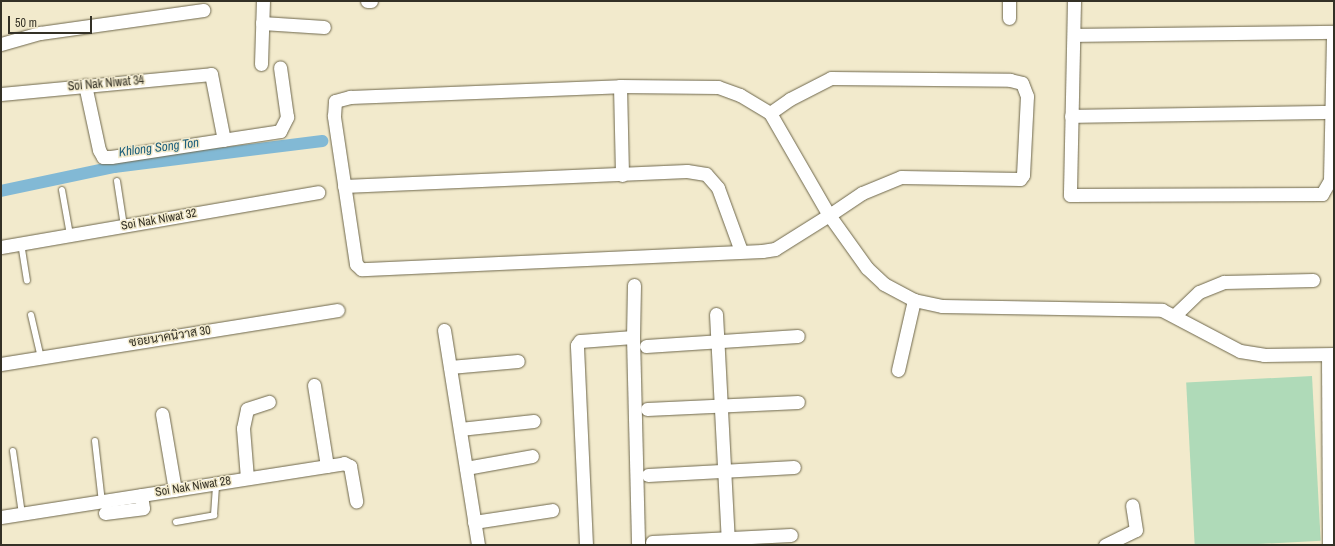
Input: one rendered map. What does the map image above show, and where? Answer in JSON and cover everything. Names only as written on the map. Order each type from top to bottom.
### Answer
[{"type":"street","points":[[261,64],[263,1]]},
{"type":"street","points":[[1009,1],[1009,18]]},
{"type":"street","points":[[1074,1],[1070,196],[1316,196],[1324,191],[1330,180],[1333,32],[1074,35]]},
{"type":"street","points":[[1,44],[40,33],[203,10]]},
{"type":"street","points":[[262,23],[324,27]]},
{"type":"street","points":[[85,86],[103,157],[280,131],[286,125],[280,67]]},
{"type":"street","name":"Soi Nak Niwat 34","points":[[1,94],[211,74],[224,140]]},
{"type":"street","points":[[770,113],[801,92],[831,78],[1010,80],[1022,83],[1027,96],[1021,178],[901,177],[862,193],[829,215],[775,249],[741,252],[361,269],[356,264],[334,116],[335,101],[350,97],[620,86],[718,87],[770,113],[829,215],[867,268],[884,284],[914,300],[942,306],[1149,309],[1175,315],[1240,351],[1264,355],[1331,355],[1329,545]]},
{"type":"street","points":[[620,86],[622,176]]},
{"type":"street","points":[[1071,116],[1331,112]]},
{"type":"street","points":[[344,186],[622,176],[687,171],[706,174],[718,188],[741,252]]},
{"type":"street","name":"Soi Nak Niwat 32","points":[[1,247],[318,192]]},
{"type":"street","points":[[1175,315],[1199,292],[1224,282],[1314,280]]},
{"type":"street","points":[[634,284],[633,337],[638,545]]},
{"type":"street","points":[[898,370],[914,300]]},
{"type":"street","name":"ซอยนาคนิวาส 30","points":[[1,364],[338,310]]},
{"type":"street","points":[[716,314],[728,542]]},
{"type":"street","points":[[444,330],[478,545]]},
{"type":"street","points":[[646,346],[798,336]]},
{"type":"street","points":[[586,545],[577,345],[580,341],[633,337]]},
{"type":"street","points":[[450,367],[518,361]]},
{"type":"street","points":[[314,385],[327,466]]},
{"type":"street","points":[[247,478],[243,428],[247,409],[269,402]]},
{"type":"street","points":[[647,409],[720,407],[798,402]]},
{"type":"street","points":[[162,414],[175,490]]},
{"type":"street","points":[[460,429],[534,421]]},
{"type":"street","points":[[466,468],[532,456]]},
{"type":"street","name":"Soi Nak Niwat 28","points":[[1,517],[103,508],[141,495],[327,466],[350,466],[356,501]]},
{"type":"street","points":[[648,475],[724,473],[794,467]]},
{"type":"street","points":[[1105,545],[1136,530],[1132,505]]},
{"type":"street","points":[[474,522],[552,510]]},
{"type":"street","points":[[652,542],[728,542],[791,535]]},
{"type":"lane","points":[[117,182],[124,226]]},
{"type":"lane","points":[[62,190],[70,235]]},
{"type":"lane","points":[[21,243],[27,281]]},
{"type":"lane","points":[[31,315],[41,358]]},
{"type":"lane","points":[[95,441],[103,508]]},
{"type":"lane","points":[[13,451],[22,514]]},
{"type":"lane","points":[[176,522],[214,515],[216,483]]},
{"type":"green space","points":[[1312,376],[1321,541],[1240,545],[1195,545],[1186,383]]},
{"type":"waterway","name":"Khlong Song Ton","points":[[1,191],[114,167],[322,141]]}]
